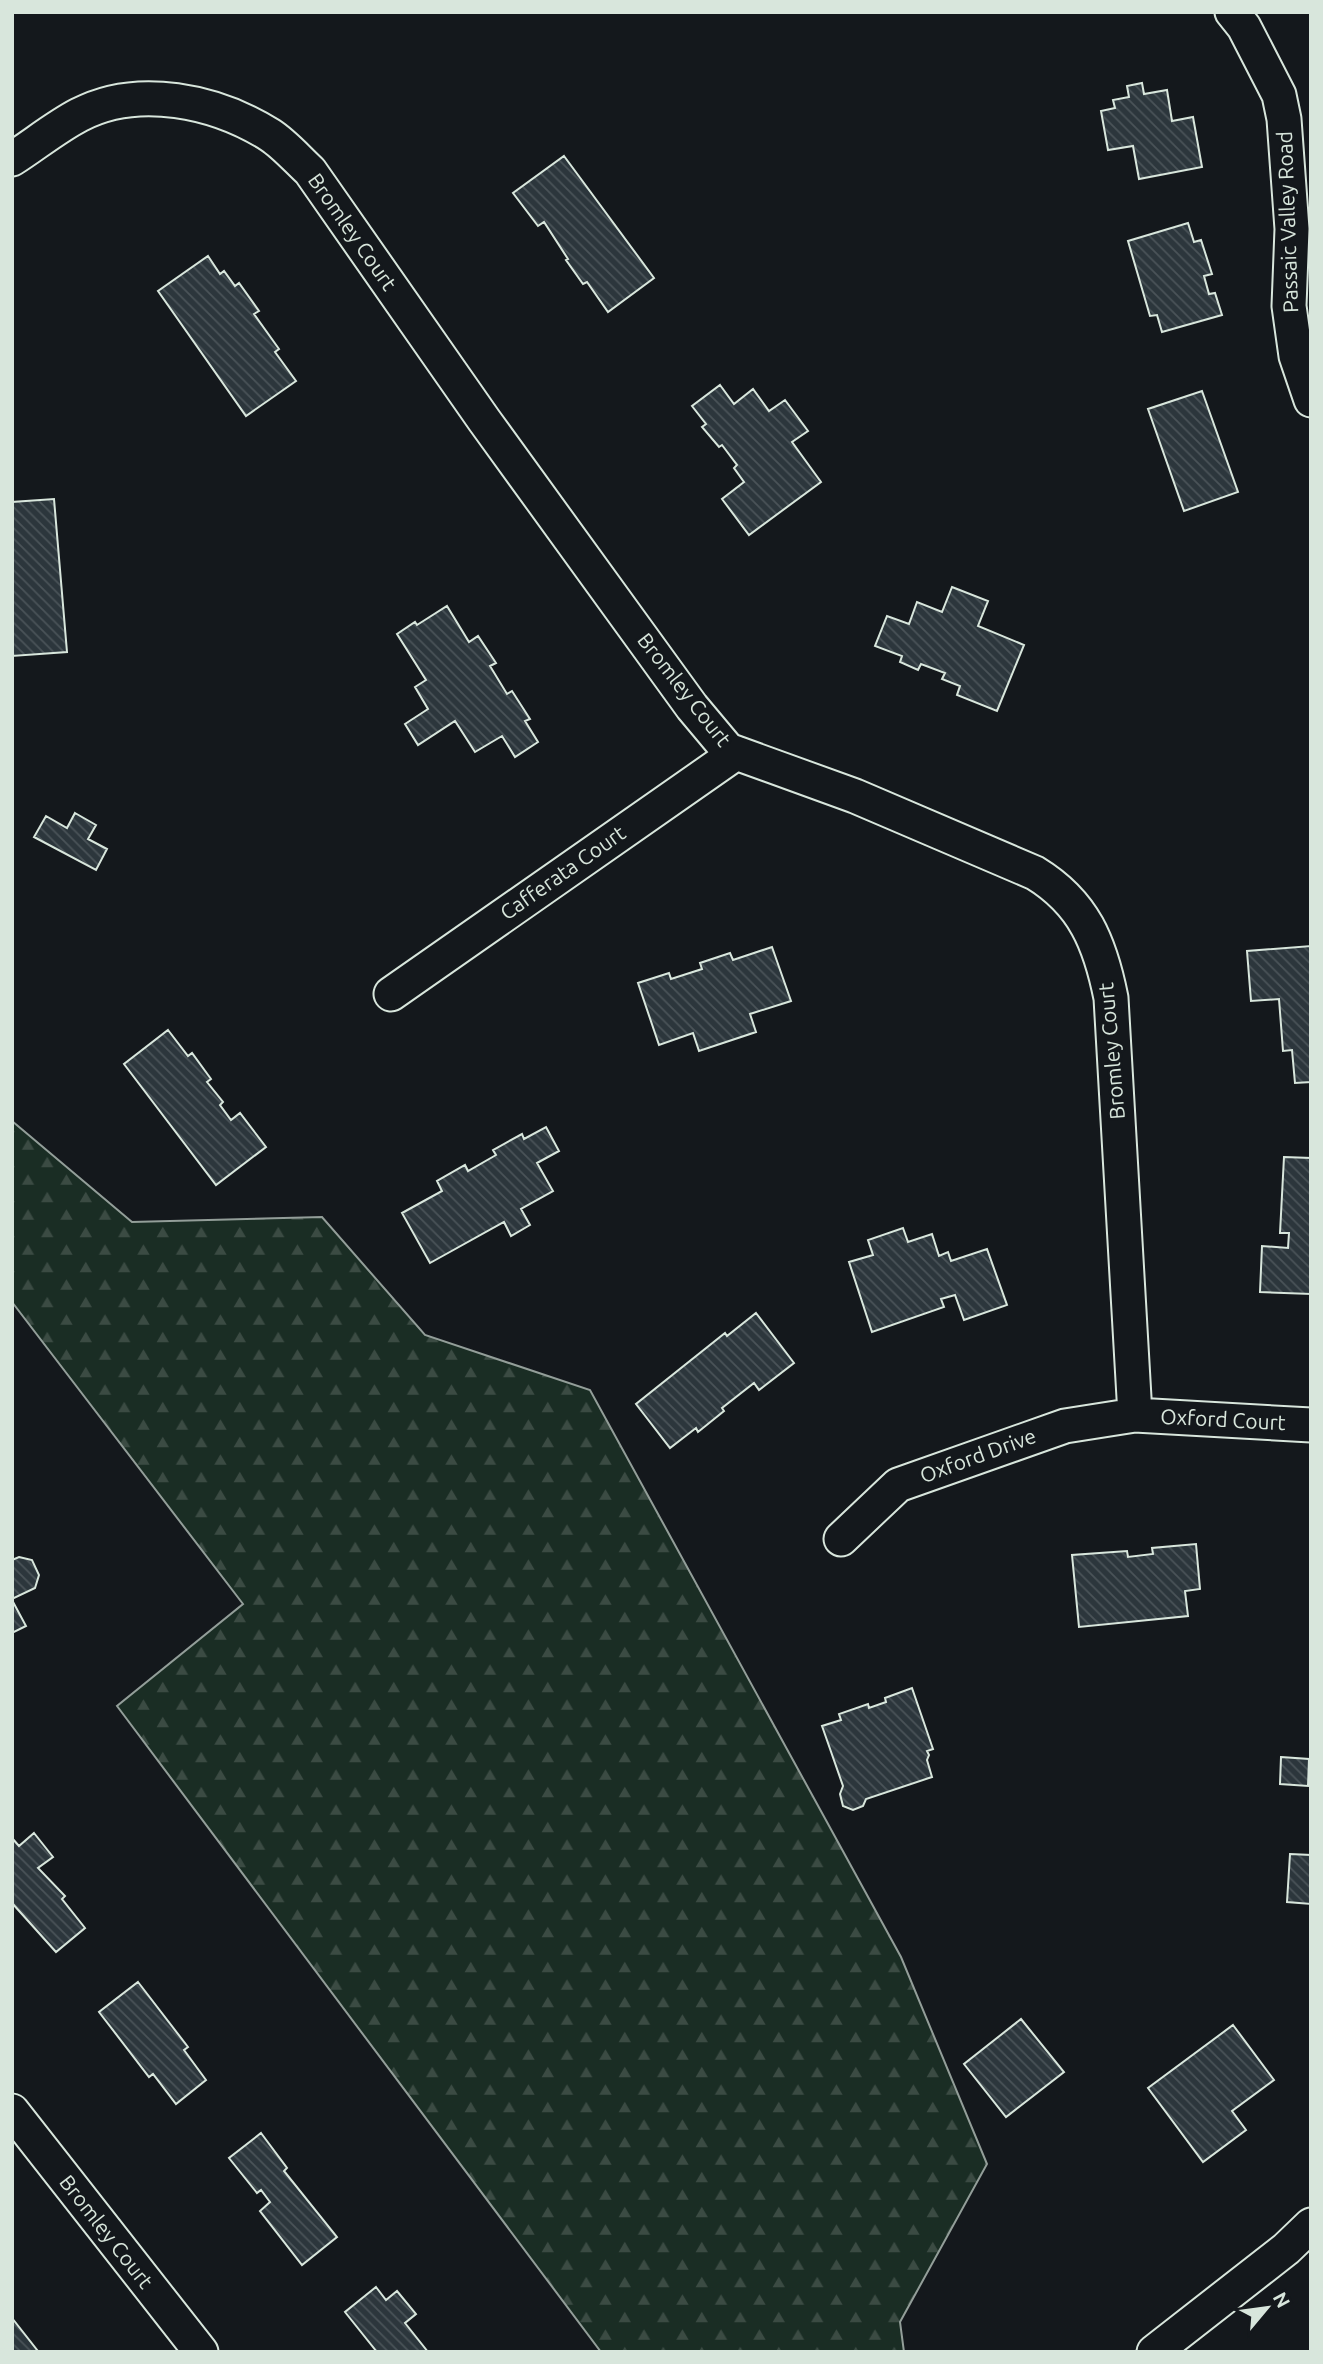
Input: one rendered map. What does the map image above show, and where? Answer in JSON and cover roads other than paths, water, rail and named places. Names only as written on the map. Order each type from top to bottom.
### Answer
[{"type":"street","name":"Passaic Valley Road","points":[[1232,12],[1244,27],[1279,95],[1284,119],[1292,229],[1289,306],[1296,356],[1311,400]]},
{"type":"street","name":"Bromley Court","points":[[12,159],[80,114],[128,100],[179,100],[251,124],[273,137],[310,171],[484,420],[692,707],[728,750],[855,796],[1035,873],[1057,886],[1066,895],[1088,926],[1106,973],[1111,998],[1135,1415]]},
{"type":"street","name":"Cafferata Court","points":[[391,994],[736,753]]},
{"type":"street","name":"Oxford Court","points":[[1135,1415],[1311,1426]]},
{"type":"street","name":"Oxford Drive","points":[[841,1539],[898,1485],[1065,1426],[1135,1415]]},
{"type":"street","name":"Bromley Court","points":[[12,2111],[201,2352]]},
{"type":"street","points":[[1154,2352],[1286,2249],[1311,2225]]}]
